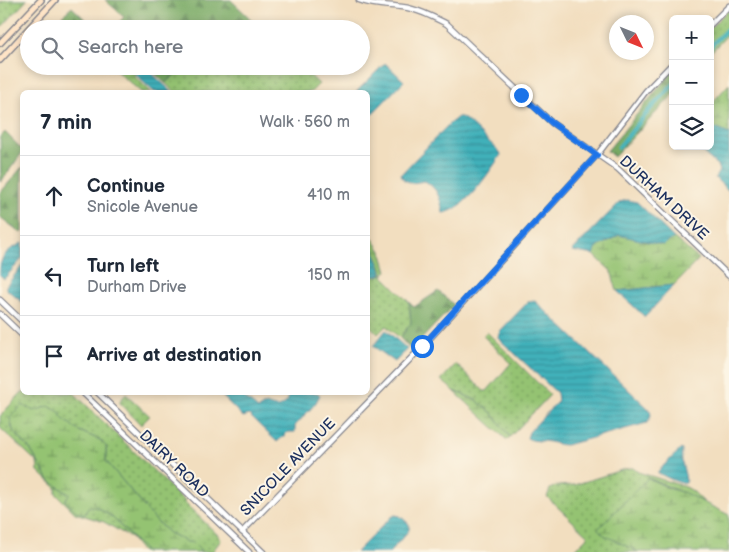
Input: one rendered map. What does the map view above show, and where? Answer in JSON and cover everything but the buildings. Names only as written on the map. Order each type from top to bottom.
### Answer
[{"type":"main road","points":[[22,20],[42,0],[49,7]]},
{"type":"main road","points":[[37,20],[55,0]]},
{"type":"main road","points":[[0,43],[20,23]]},
{"type":"main road","points":[[0,60],[20,38]]},
{"type":"street","name":"DURHAM DRIVE","points":[[359,0],[382,6],[409,8],[447,24],[552,123],[618,170],[729,276]]},
{"type":"street","points":[[714,21],[729,6]]},
{"type":"street","name":"SNICOLE AVENUE","points":[[242,532],[419,350],[597,155],[646,91],[669,67]]},
{"type":"street","points":[[0,300],[20,319]]},
{"type":"street","points":[[0,314],[20,333]]},
{"type":"street","name":"DAIRY ROAD","points":[[85,395],[249,552]]},
{"type":"street","name":"DAIRY ROAD","points":[[99,395],[263,552]]},
{"type":"green space","points":[[27,0],[0,29],[0,2]]},
{"type":"green space","points":[[105,0],[231,0],[252,20],[121,20],[124,17]]},
{"type":"green space","points":[[72,7],[86,20],[66,20],[62,16]]},
{"type":"green space","points":[[729,9],[729,33],[714,49],[714,24]]},
{"type":"green space","points":[[121,75],[135,75],[149,90],[139,90]]},
{"type":"green space","points":[[157,75],[174,75],[165,83]]},
{"type":"green space","points":[[174,75],[310,75],[319,84],[313,90],[173,90],[165,83]]},
{"type":"green space","points":[[669,75],[669,99],[614,157],[607,151]]},
{"type":"green space","points":[[729,84],[729,134],[714,128],[714,101]]},
{"type":"green space","points":[[5,132],[20,147],[20,156],[1,182],[0,137]]},
{"type":"green space","points":[[20,169],[20,232],[0,217],[0,193]]},
{"type":"green space","points":[[370,234],[381,251],[387,271],[380,275],[382,271],[371,246]]},
{"type":"green space","points":[[619,235],[663,245],[674,238],[699,259],[674,285],[617,291],[611,271],[594,255],[596,248]]},
{"type":"green space","points":[[385,274],[383,276],[409,302],[411,323],[400,338],[386,326],[378,334],[370,326],[370,278]]},
{"type":"green space","points":[[438,291],[454,305],[411,350],[400,338],[411,323],[409,302],[414,307]]},
{"type":"green space","points":[[487,332],[550,395],[510,437],[492,413],[476,400],[454,391],[441,380],[456,364],[484,391],[487,391],[511,363],[483,336]]},
{"type":"green space","points":[[454,391],[476,400],[492,413],[510,437],[507,440]]},
{"type":"green space","points":[[20,394],[76,395],[183,499],[221,540],[212,552],[200,552],[200,549],[169,533],[157,522],[106,461],[106,446],[100,440],[79,431],[60,417],[10,423],[13,430],[30,449],[49,480],[69,494],[85,514],[88,507],[97,507],[112,517],[146,552],[142,552],[131,538],[104,522],[75,513],[56,494],[56,488],[38,471],[37,462],[0,428],[0,416]]},
{"type":"green space","points":[[127,395],[150,416],[141,425],[119,402]]},
{"type":"green space","points":[[22,405],[34,411],[49,406],[61,413],[61,417],[79,431],[100,440],[106,446],[106,461],[157,522],[169,533],[187,542],[192,542],[200,552],[146,552],[112,517],[97,507],[88,507],[85,514],[76,511],[65,501],[69,494],[49,480],[30,449],[13,430],[10,418]]},
{"type":"green space","points":[[633,468],[638,472],[686,487],[704,502],[648,478],[624,544],[639,552],[573,552],[588,536],[547,497],[550,489],[556,486],[574,485]]},
{"type":"green space","points":[[648,478],[671,489],[685,493],[729,515],[729,552],[639,552],[604,535],[598,529]]},
{"type":"water","points":[[385,63],[404,81],[370,116],[370,90],[358,90]]},
{"type":"water","points":[[154,75],[170,90],[152,90],[137,76]]},
{"type":"water","points":[[458,117],[466,120],[501,155],[468,198],[451,211],[443,213],[440,199],[433,187],[425,181],[412,183],[404,180],[401,174]]},
{"type":"water","points":[[714,128],[729,134],[729,191],[715,178],[719,171],[717,165],[700,150],[714,150]]},
{"type":"water","points":[[627,200],[637,202],[674,238],[663,245],[619,235],[596,248],[594,255],[572,251],[620,202]]},
{"type":"water","points":[[370,243],[382,272],[380,275],[370,278]]},
{"type":"water","points":[[20,244],[20,261],[4,279],[0,275],[2,258],[11,249]]},
{"type":"water","points":[[20,268],[20,300],[6,289],[6,286]]},
{"type":"water","points":[[674,285],[645,317],[617,291]]},
{"type":"water","points":[[529,301],[535,301],[650,410],[651,416],[647,423],[566,445],[527,438],[529,432],[558,401],[557,393],[498,338],[500,331]]},
{"type":"water","points":[[386,330],[407,349],[395,362],[373,346]]},
{"type":"water","points":[[241,395],[258,409],[266,404],[276,407],[281,406],[288,400],[288,395],[320,395],[315,404],[295,426],[295,432],[288,432],[277,442],[249,415],[243,417],[222,396]]},
{"type":"water","points":[[681,449],[686,483],[675,481],[658,473]]},
{"type":"water","points":[[395,515],[400,516],[409,524],[409,530],[390,552],[356,552],[390,518]]},
{"type":"waterway","points":[[714,43],[729,27]]},
{"type":"waterway","points":[[619,147],[669,89]]},
{"type":"route","points":[[422,346],[597,155],[552,123],[521,95]]}]
